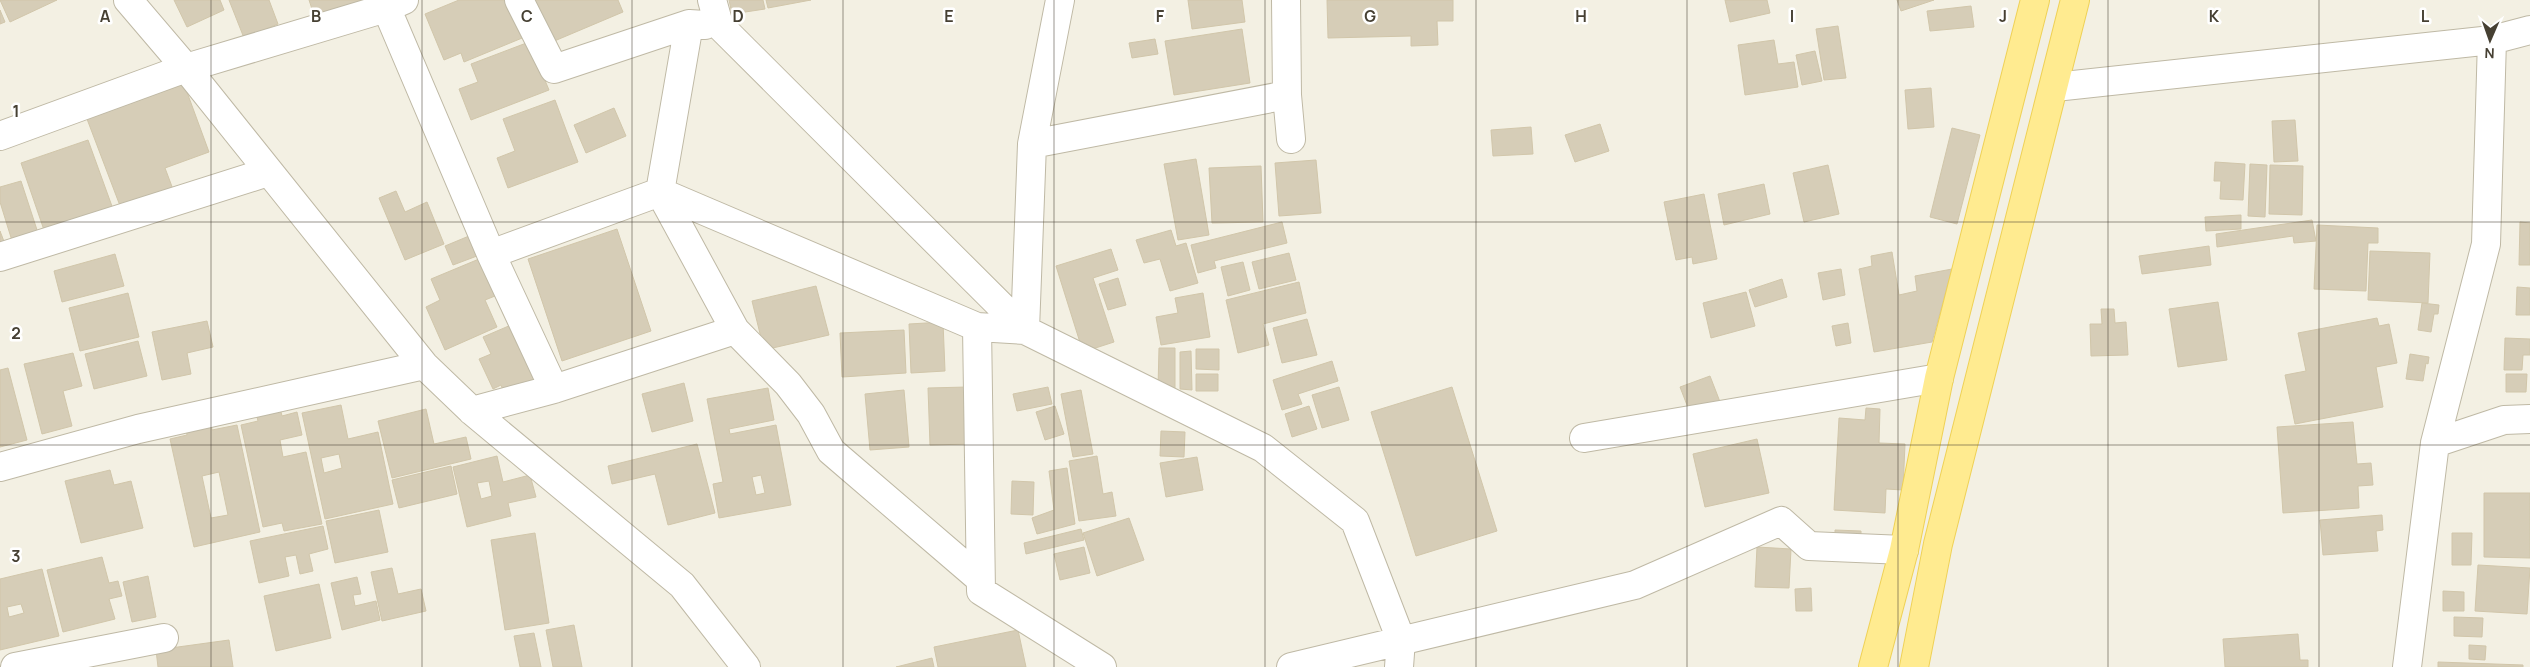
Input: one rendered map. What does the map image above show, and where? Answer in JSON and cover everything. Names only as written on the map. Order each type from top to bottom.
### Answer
[{"type":"main road","points":[[1873,667],[1904,550],[1939,378],[2035,0]]},
{"type":"main road","points":[[1914,667],[1938,544],[2055,87],[2075,0]]},
{"type":"street","points":[[128,0],[186,68],[424,365],[472,412],[682,585],[746,667]]},
{"type":"street","points":[[518,0],[554,69],[689,24],[716,13],[1025,330],[1263,448],[1355,521],[1401,640],[1399,667]]},
{"type":"street","points":[[1025,330],[1032,144],[1060,0]]},
{"type":"street","points":[[1286,0],[1287,95],[1291,139]]},
{"type":"street","points":[[0,136],[186,68],[391,3],[491,254],[554,389]]},
{"type":"street","points":[[689,24],[660,192],[735,330],[788,384],[811,414],[831,451],[979,578]]},
{"type":"street","points":[[2055,87],[2492,40],[2530,30]]},
{"type":"street","points":[[2407,667],[2435,443],[2486,244],[2492,40]]},
{"type":"street","points":[[1032,144],[1287,95]]},
{"type":"street","points":[[0,256],[268,172]]},
{"type":"street","points":[[491,254],[660,192],[977,327],[1025,330]]},
{"type":"street","points":[[977,327],[979,578],[981,591],[1102,667]]},
{"type":"street","points":[[472,412],[554,389],[735,330]]},
{"type":"street","points":[[0,467],[138,429],[424,365]]},
{"type":"street","points":[[1584,438],[1939,378]]},
{"type":"street","points":[[2435,443],[2504,420],[2530,419]]},
{"type":"street","points":[[1290,667],[1635,585],[1781,521],[1809,546],[1904,550]]},
{"type":"street","points":[[15,667],[164,638]]},
{"type":"building","points":[[0,0],[57,0],[10,22]]},
{"type":"building","points":[[174,0],[220,0],[224,10],[187,27]]},
{"type":"building","points":[[229,0],[269,0],[278,24],[244,38]]},
{"type":"building","points":[[309,0],[370,0],[316,21]]},
{"type":"building","points":[[459,0],[513,0],[527,36],[464,62],[461,53],[444,60],[425,14]]},
{"type":"building","points":[[534,0],[618,0],[623,12],[552,42]]},
{"type":"building","points":[[729,0],[763,0],[765,9],[732,14]]},
{"type":"building","points":[[766,0],[811,0],[768,8]]},
{"type":"building","points":[[1188,0],[1242,0],[1245,22],[1192,29]]},
{"type":"building","points":[[1327,0],[1453,0],[1453,21],[1437,21],[1438,45],[1411,46],[1411,36],[1328,38]]},
{"type":"building","points":[[1725,0],[1767,0],[1770,13],[1730,22]]},
{"type":"building","points":[[1897,0],[1934,0],[1901,11]]},
{"type":"building","points":[[1971,6],[1974,27],[1930,31],[1927,11]]},
{"type":"building","points":[[0,10],[5,22],[0,24]]},
{"type":"building","points":[[1838,26],[1846,78],[1824,80],[1816,29]]},
{"type":"building","points":[[1242,29],[1250,83],[1174,95],[1165,41]]},
{"type":"building","points":[[1155,39],[1158,54],[1132,58],[1129,43]]},
{"type":"building","points":[[1774,40],[1778,64],[1794,62],[1798,87],[1745,95],[1738,45]]},
{"type":"building","points":[[529,42],[549,90],[471,120],[459,89],[478,82],[471,64]]},
{"type":"building","points":[[1815,51],[1822,81],[1802,85],[1796,55]]},
{"type":"building","points":[[184,84],[209,152],[165,168],[174,192],[122,211],[87,119]]},
{"type":"building","points":[[1931,88],[1934,127],[1908,129],[1905,90]]},
{"type":"building","points":[[555,100],[578,162],[508,188],[497,158],[515,151],[503,119]]},
{"type":"building","points":[[614,108],[626,136],[586,153],[574,125]]},
{"type":"building","points":[[2295,120],[2298,161],[2274,162],[2272,121]]},
{"type":"building","points":[[1600,124],[1609,151],[1575,162],[1565,135]]},
{"type":"building","points":[[1531,127],[1533,154],[1493,156],[1491,130]]},
{"type":"building","points":[[1952,128],[1980,135],[1957,224],[1930,217]]},
{"type":"building","points":[[88,140],[113,209],[45,233],[21,163]]},
{"type":"building","points":[[1196,159],[1209,235],[1178,240],[1164,164]]},
{"type":"building","points":[[1316,160],[1321,213],[1279,216],[1275,163]]},
{"type":"building","points":[[2215,162],[2245,164],[2243,200],[2220,199],[2221,181],[2214,181]]},
{"type":"building","points":[[2250,164],[2267,165],[2265,217],[2248,216]]},
{"type":"building","points":[[1828,165],[1839,214],[1804,222],[1793,173]]},
{"type":"building","points":[[2270,165],[2303,166],[2302,215],[2269,214]]},
{"type":"building","points":[[1261,166],[1263,222],[1212,223],[1209,168]]},
{"type":"building","points":[[21,181],[39,236],[13,244],[0,202],[0,187]]},
{"type":"building","points":[[1764,184],[1770,214],[1724,225],[1718,194]]},
{"type":"building","points":[[396,191],[405,212],[427,202],[444,244],[405,260],[379,198]]},
{"type":"building","points":[[1704,194],[1717,259],[1693,264],[1692,257],[1676,260],[1664,202]]},
{"type":"building","points":[[2241,215],[2241,229],[2206,231],[2205,217]]},
{"type":"building","points":[[2312,220],[2316,241],[2294,243],[2293,236],[2217,247],[2216,234]]},
{"type":"building","points":[[1282,222],[1287,243],[1214,261],[1216,268],[1198,273],[1191,245]]},
{"type":"building","points":[[2520,222],[2530,223],[2530,265],[2519,265]]},
{"type":"building","points":[[2317,225],[2378,228],[2378,243],[2368,243],[2366,291],[2314,289]]},
{"type":"building","points":[[617,229],[651,331],[562,361],[528,259]]},
{"type":"building","points":[[1171,230],[1176,246],[1186,243],[1198,283],[1170,291],[1160,259],[1144,263],[1136,240]]},
{"type":"building","points":[[0,231],[5,244],[0,246]]},
{"type":"building","points":[[469,236],[477,256],[453,265],[445,246]]},
{"type":"building","points":[[2209,246],[2211,265],[2142,274],[2139,256]]},
{"type":"building","points":[[1111,249],[1118,270],[1093,278],[1114,342],[1083,352],[1056,266]]},
{"type":"building","points":[[2370,251],[2430,253],[2428,303],[2368,300]]},
{"type":"building","points":[[1892,252],[1899,295],[1917,291],[1915,276],[1952,269],[1932,342],[1874,352],[1859,269],[1872,266],[1871,256]]},
{"type":"building","points":[[1289,253],[1296,280],[1259,289],[1252,262]]},
{"type":"building","points":[[115,254],[124,286],[62,302],[54,271]]},
{"type":"building","points":[[479,259],[495,296],[485,300],[497,327],[445,350],[426,307],[440,300],[431,279]]},
{"type":"building","points":[[1243,262],[1250,290],[1228,296],[1221,267]]},
{"type":"building","points":[[1841,269],[1845,295],[1823,300],[1818,273]]},
{"type":"building","points":[[1118,278],[1126,305],[1108,310],[1099,284]]},
{"type":"building","points":[[1782,279],[1787,297],[1755,307],[1749,290]]},
{"type":"building","points":[[1299,282],[1306,313],[1263,324],[1269,345],[1238,353],[1226,300]]},
{"type":"building","points":[[816,286],[829,335],[764,350],[752,301]]},
{"type":"building","points":[[2517,287],[2530,288],[2530,315],[2516,315]]},
{"type":"building","points":[[1746,292],[1755,326],[1711,338],[1703,303]]},
{"type":"building","points":[[128,293],[139,337],[80,351],[69,308]]},
{"type":"building","points":[[1203,293],[1210,337],[1161,345],[1156,317],[1178,313],[1175,298]]},
{"type":"building","points":[[2218,302],[2227,360],[2178,367],[2169,309]]},
{"type":"building","points":[[2422,303],[2439,305],[2438,314],[2434,314],[2431,332],[2418,330]]},
{"type":"building","points":[[2101,309],[2114,309],[2115,323],[2126,322],[2128,355],[2091,356],[2090,324],[2102,324]]},
{"type":"building","points":[[2377,318],[2379,326],[2389,324],[2397,363],[2376,367],[2383,407],[2295,424],[2285,375],[2306,371],[2298,333]]},
{"type":"building","points":[[1307,319],[1317,355],[1282,363],[1273,328]]},
{"type":"building","points":[[207,321],[213,347],[187,353],[191,374],[162,380],[152,332]]},
{"type":"building","points":[[943,322],[945,371],[911,373],[909,324]]},
{"type":"building","points":[[1848,323],[1851,343],[1836,346],[1832,326]]},
{"type":"building","points":[[511,325],[537,382],[505,395],[501,385],[493,389],[479,359],[491,354],[483,337]]},
{"type":"building","points":[[904,330],[906,373],[842,377],[840,333]]},
{"type":"building","points":[[2505,338],[2530,339],[2530,355],[2523,355],[2522,370],[2504,370]]},
{"type":"building","points":[[138,341],[147,376],[94,389],[85,354]]},
{"type":"building","points":[[1159,348],[1175,348],[1175,388],[1158,388]]},
{"type":"building","points":[[1196,349],[1219,349],[1219,370],[1196,369]]},
{"type":"building","points":[[1191,351],[1192,390],[1180,389],[1180,352]]},
{"type":"building","points":[[73,353],[82,386],[63,391],[72,426],[42,434],[24,364]]},
{"type":"building","points":[[2410,354],[2429,357],[2423,381],[2406,379]]},
{"type":"building","points":[[1332,361],[1338,381],[1298,394],[1302,404],[1282,410],[1273,380]]},
{"type":"building","points":[[8,368],[27,440],[0,447],[0,370]]},
{"type":"building","points":[[1196,374],[1218,374],[1218,391],[1196,391]]},
{"type":"building","points":[[2506,374],[2527,374],[2526,392],[2506,392]]},
{"type":"building","points":[[1710,376],[1722,407],[1692,418],[1680,387]]},
{"type":"building","points":[[684,383],[693,421],[652,432],[642,394]]},
{"type":"building","points":[[967,387],[969,444],[930,445],[928,388]]},
{"type":"building","points":[[1048,387],[1052,404],[1017,411],[1013,394]]},
{"type":"building","points":[[1339,387],[1349,420],[1322,428],[1312,395]]},
{"type":"building","points":[[1452,387],[1497,531],[1416,556],[1371,412]]},
{"type":"building","points":[[768,388],[774,420],[729,429],[730,434],[776,425],[791,505],[719,518],[713,484],[723,482],[707,399]],"holes":[[[761,475],[765,493],[756,495],[752,477]]]},
{"type":"building","points":[[904,390],[909,447],[870,450],[865,394]]},
{"type":"building","points":[[1081,390],[1093,454],[1073,457],[1061,394]]},
{"type":"building","points":[[341,405],[348,439],[378,432],[393,504],[325,519],[302,413]],"holes":[[[339,454],[342,468],[324,473],[321,458]]]},
{"type":"building","points":[[1055,406],[1064,434],[1045,440],[1036,412]]},
{"type":"building","points":[[1309,406],[1317,429],[1292,437],[1285,414]]},
{"type":"building","points":[[280,408],[282,416],[297,412],[302,435],[280,440],[283,457],[306,452],[322,524],[284,531],[282,523],[263,527],[241,425],[258,421],[256,413]]},
{"type":"building","points":[[1866,408],[1880,409],[1879,443],[1905,444],[1903,490],[1886,489],[1885,513],[1834,510],[1839,418],[1865,420]]},
{"type":"building","points":[[426,409],[434,444],[466,437],[471,459],[392,478],[378,421]]},
{"type":"building","points":[[2353,422],[2357,464],[2371,463],[2373,485],[2358,486],[2359,508],[2283,513],[2277,427]]},
{"type":"building","points":[[211,423],[212,430],[237,425],[260,532],[194,547],[170,439],[187,435],[186,428]],"holes":[[[219,472],[228,515],[211,518],[202,476]]]},
{"type":"building","points":[[1161,431],[1185,432],[1184,457],[1160,456]]},
{"type":"building","points":[[1757,439],[1769,493],[1705,507],[1693,454]]},
{"type":"building","points":[[697,444],[715,513],[668,525],[655,474],[612,484],[608,466]]},
{"type":"building","points":[[497,456],[503,482],[530,475],[536,497],[508,503],[511,516],[467,527],[453,467]],"holes":[[[489,481],[492,496],[481,499],[477,483]]]},
{"type":"building","points":[[1097,456],[1103,494],[1112,492],[1116,516],[1079,521],[1069,461]]},
{"type":"building","points":[[1197,457],[1203,490],[1166,497],[1160,463]]},
{"type":"building","points":[[451,466],[457,494],[399,508],[392,480]]},
{"type":"building","points":[[1067,468],[1075,524],[1037,534],[1032,518],[1054,510],[1049,471]]},
{"type":"building","points":[[110,470],[114,485],[131,481],[143,528],[81,543],[65,481]]},
{"type":"building","points":[[1012,481],[1034,482],[1033,515],[1011,514]]},
{"type":"building","points":[[2484,493],[2530,493],[2530,558],[2484,557]]},
{"type":"building","points":[[379,510],[388,552],[335,563],[326,521]]},
{"type":"building","points":[[2382,515],[2383,530],[2376,531],[2378,551],[2323,555],[2320,520]]},
{"type":"building","points":[[1129,518],[1144,560],[1097,576],[1083,533]]},
{"type":"building","points":[[323,526],[328,549],[309,554],[313,571],[300,574],[296,555],[285,557],[289,576],[259,583],[250,541]]},
{"type":"building","points":[[1081,529],[1084,540],[1026,554],[1024,543]]},
{"type":"building","points":[[1835,530],[1861,531],[1861,542],[1835,541]]},
{"type":"building","points":[[535,533],[549,623],[505,630],[491,540]]},
{"type":"building","points":[[2452,533],[2472,533],[2471,565],[2452,565]]},
{"type":"building","points":[[1084,547],[1090,573],[1060,580],[1054,554]]},
{"type":"building","points":[[1757,547],[1791,549],[1789,588],[1755,587]]},
{"type":"building","points":[[102,557],[109,583],[118,581],[122,596],[109,599],[115,619],[63,632],[47,570]]},
{"type":"building","points":[[2478,565],[2530,568],[2527,614],[2475,611]]},
{"type":"building","points":[[392,568],[398,594],[421,589],[426,611],[382,621],[371,572]]},
{"type":"building","points":[[42,569],[59,636],[0,650],[0,579]],"holes":[[[21,604],[24,613],[9,617],[7,607]]]},
{"type":"building","points":[[148,576],[156,617],[132,622],[123,582]]},
{"type":"building","points":[[357,577],[361,594],[353,595],[355,606],[376,601],[380,620],[342,630],[331,583]]},
{"type":"building","points":[[319,584],[331,638],[276,651],[264,596]]},
{"type":"building","points":[[1811,588],[1812,611],[1796,611],[1795,589]]},
{"type":"building","points":[[2443,591],[2464,592],[2464,611],[2443,611]]},
{"type":"building","points":[[2454,617],[2483,618],[2482,637],[2454,636]]},
{"type":"building","points":[[574,625],[582,667],[553,667],[546,630]]},
{"type":"building","points":[[1018,630],[1026,667],[938,667],[934,647]]},
{"type":"building","points":[[534,633],[541,667],[520,667],[514,636]]},
{"type":"building","points":[[2298,634],[2300,660],[2308,660],[2308,667],[2225,667],[2223,639]]},
{"type":"building","points":[[229,640],[233,667],[158,667],[156,650]]},
{"type":"building","points":[[2469,645],[2486,646],[2485,660],[2469,659]]},
{"type":"building","points":[[932,658],[934,667],[896,667]]},
{"type":"building","points":[[2438,662],[2523,665],[2523,667],[2438,667]]}]
